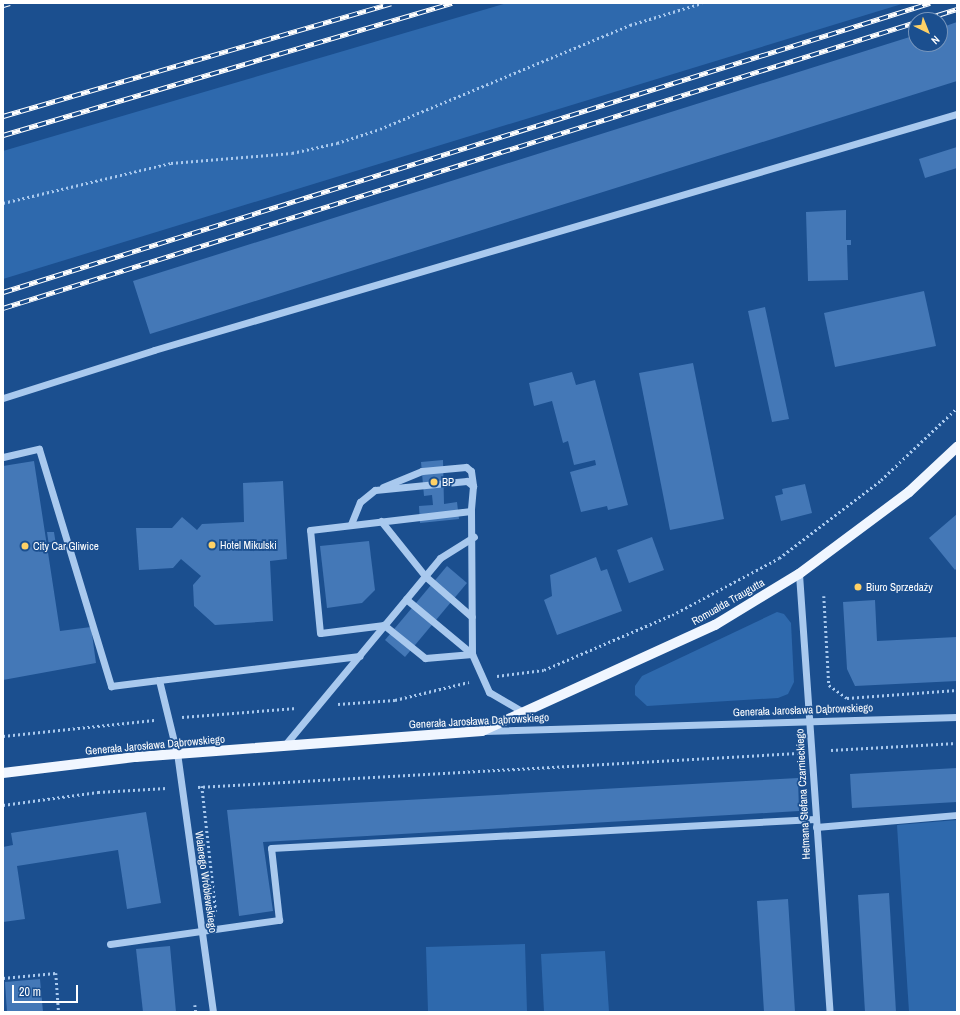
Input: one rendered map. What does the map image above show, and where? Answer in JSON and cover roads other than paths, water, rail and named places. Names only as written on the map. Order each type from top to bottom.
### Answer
[{"type":"main road","name":"Romualda Traugutta","points":[[482,732],[715,625],[799,574],[909,492],[957,447]]},
{"type":"main road","name":"Generała Jarosława Dąbrowskiego","points":[[3,773],[177,754],[482,732]]},
{"type":"street","points":[[3,398],[162,347],[957,114]]},
{"type":"street","points":[[3,457],[39,449],[111,686],[360,656]]},
{"type":"street","points":[[351,524],[360,502],[375,490],[422,471],[466,466],[471,471],[473,486],[471,511],[474,537],[472,654],[489,692],[525,713]]},
{"type":"street","points":[[375,490],[467,481],[473,486]]},
{"type":"street","points":[[471,511],[310,530],[320,633],[384,625],[425,658],[472,654]]},
{"type":"street","points":[[381,521],[425,576],[472,617]]},
{"type":"street","points":[[284,746],[440,558],[474,537]]},
{"type":"street","name":"Hetmana Stefana Czarnieckiego","points":[[799,574],[815,819],[830,1012]]},
{"type":"street","points":[[406,599],[472,654]]},
{"type":"street","name":"Walerego Wróblewskiego","points":[[158,680],[177,754],[213,1012]]},
{"type":"street","name":"Generała Jarosława Dąbrowskiego","points":[[482,732],[957,717]]},
{"type":"street","points":[[816,827],[957,815]]},
{"type":"street","points":[[110,944],[278,920],[271,848],[815,819]]},
{"type":"railway","points":[[3,5],[10,3]]},
{"type":"railway","points":[[3,116],[391,3]]},
{"type":"railway","points":[[3,135],[452,3]]},
{"type":"railway","points":[[3,292],[930,3]]},
{"type":"railway","points":[[947,12],[957,9]]},
{"type":"railway","points":[[3,308],[908,25]]},
{"type":"place","name":"BP","points":[[434,482]]},
{"type":"place","name":"Hotel Mikulski","points":[[212,545]]},
{"type":"place","name":"City Car Gliwice","points":[[25,546]]},
{"type":"place","name":"Biuro Sprzedaży","points":[[858,587]]}]
